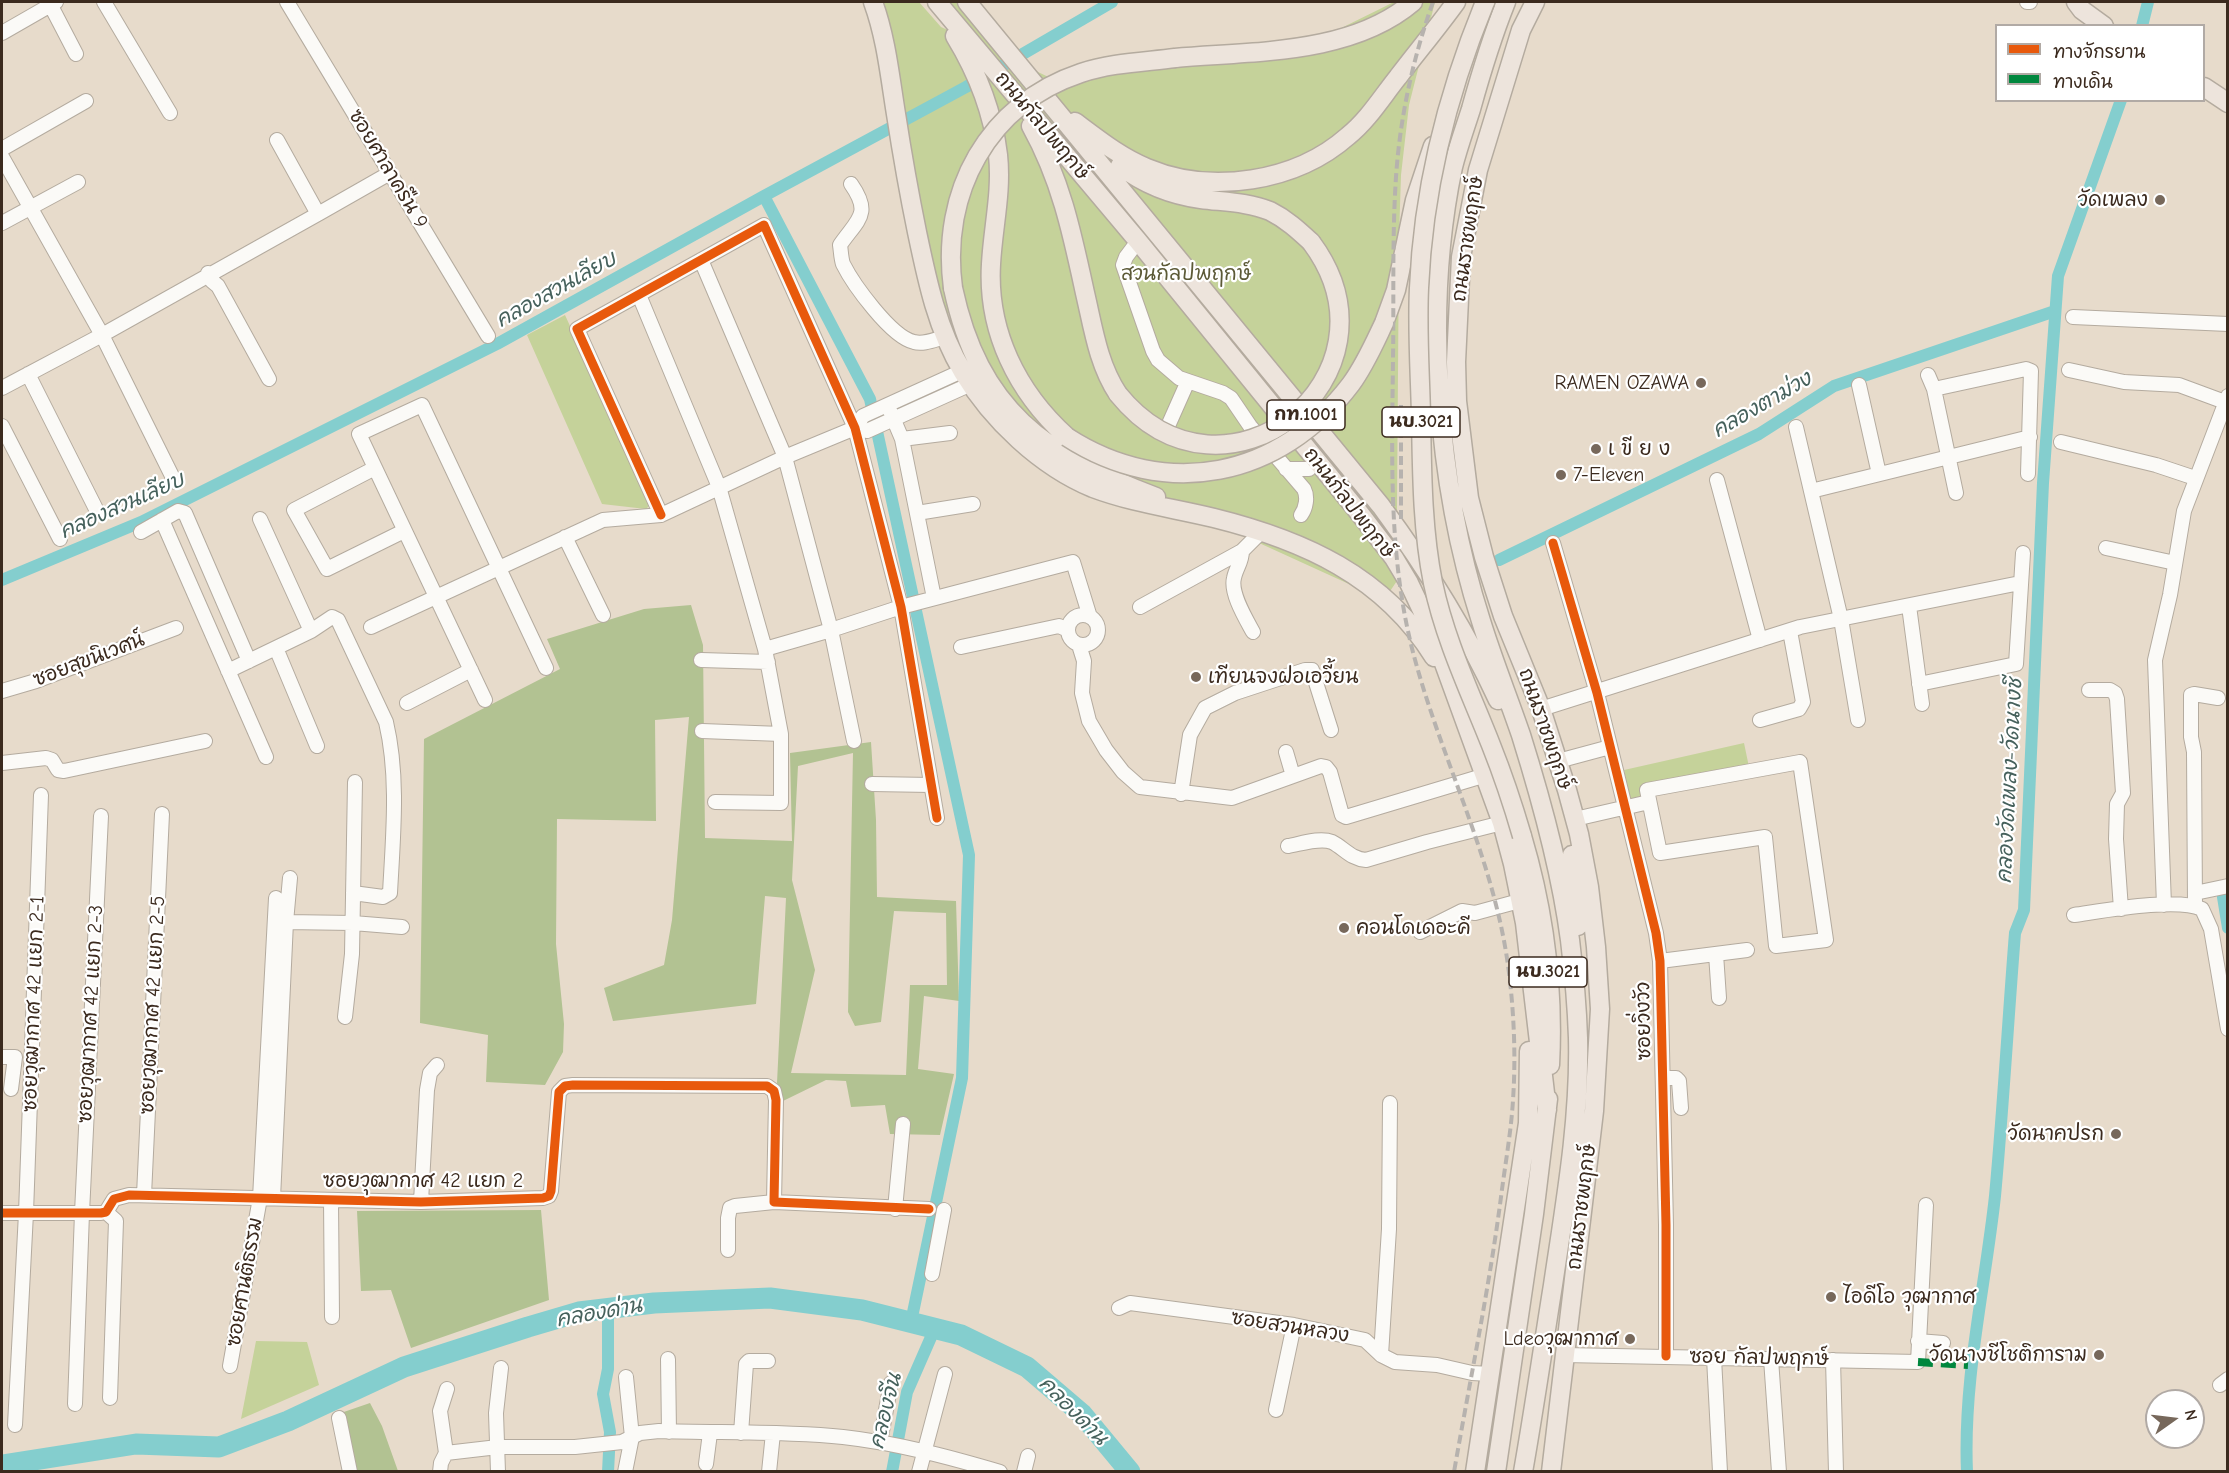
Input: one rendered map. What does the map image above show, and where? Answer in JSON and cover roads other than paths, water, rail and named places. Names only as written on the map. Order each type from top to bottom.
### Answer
[{"type":"main road","points":[[873,2],[890,77],[927,283],[945,336],[967,378],[996,415],[1024,444],[1067,474],[1092,487],[1139,503],[1211,518],[1290,540],[1343,568],[1364,582],[1406,618],[1433,656],[1466,723]]},
{"type":"main road","points":[[935,2],[960,43],[981,67],[982,91],[991,118],[998,165],[997,214],[990,287],[994,314],[1011,367],[1038,408],[1066,437],[1103,458],[1150,471],[1184,473],[1222,470],[1257,460],[1291,442],[1325,414],[1359,372],[1384,323],[1398,282],[1414,200],[1431,152],[1466,72],[1505,2]]},
{"type":"main road","name":"ถนนกัลปพฤกษ์","points":[[967,2],[1381,506],[1408,543],[1429,574],[1473,651],[1539,796]]},
{"type":"main road","points":[[1211,518],[1086,468],[1061,454],[1033,432],[1005,404],[979,367],[966,339],[952,288],[951,229],[960,192],[976,157],[1006,118],[1038,92],[1083,72],[1129,63],[1292,48],[1331,41],[1365,31],[1382,23],[1413,2]]},
{"type":"main road","points":[[1052,104],[1126,159],[1158,173],[1215,182],[1263,177],[1299,166],[1349,136],[1375,107],[1456,2]]},
{"type":"main road","name":"ถนนราชพฤกษ์","points":[[1485,2],[1449,104],[1433,174],[1425,228],[1418,317],[1422,478],[1428,549],[1440,607],[1459,667],[1503,776],[1522,836],[1539,903],[1550,983],[1551,1044],[1547,1110],[1525,1278],[1500,1448],[1494,1472]]},
{"type":"main road","name":"ถนนราชพฤกษ์","points":[[1505,2],[1487,52],[1454,166],[1443,238],[1437,330],[1442,426],[1451,500],[1464,564],[1539,796],[1563,897],[1575,986],[1578,1039],[1572,1144],[1525,1472]]},
{"type":"main road","name":"ถนนราชพฤกษ์","points":[[1535,2],[1521,30],[1478,170],[1461,257],[1455,362],[1457,401],[1469,498],[1484,557],[1503,616],[1543,713],[1575,819],[1589,887],[1600,1009],[1594,1111],[1551,1472]]},
{"type":"main road","points":[[2076,2],[2082,10],[2101,24]]},
{"type":"main road","points":[[1478,170],[1477,158],[1490,74],[1487,52]]},
{"type":"main road","name":"ถนนกัลปพฤกษ์","points":[[981,67],[1006,84],[1138,241],[1368,523],[1409,583],[1434,636],[1502,823],[1513,864],[1531,966],[1547,1110]]},
{"type":"main road","points":[[1006,84],[1040,143],[1056,178],[1069,220],[1102,363],[1118,393],[1135,413],[1161,431],[1180,439],[1202,443],[1237,443],[1279,428],[1297,415],[1315,396],[1327,375],[1333,362],[1338,339],[1335,289],[1323,259],[1311,242],[1290,223],[1268,210],[1240,203],[1188,197],[1144,182],[1116,163],[1052,104]]},
{"type":"main road","points":[[2205,88],[2228,103]]},
{"type":"main road","points":[[1543,713],[1568,823],[1575,881],[1579,951],[1578,1039]]},
{"type":"main road","name":"นบ.3021","points":[[1474,1472],[1528,1123],[1530,1057],[1524,975],[1510,889],[1513,864]]},
{"type":"street","points":[[104,2],[170,113]]},
{"type":"street","name":"ซอยศาลาครืน 9","points":[[287,2],[488,336]]},
{"type":"street","points":[[2,33],[53,3],[76,54]]},
{"type":"street","points":[[2,149],[86,101]]},
{"type":"street","points":[[277,140],[318,214]]},
{"type":"street","points":[[2,157],[102,334],[175,482]]},
{"type":"street","points":[[2,388],[390,173]]},
{"type":"street","points":[[2,224],[78,182]]},
{"type":"street","points":[[851,184],[860,196],[863,206],[860,218],[840,245],[842,262],[866,301],[901,336],[913,342],[926,342],[945,336]]},
{"type":"street","points":[[661,515],[577,329],[764,225],[862,425],[916,602]]},
{"type":"street","points":[[1138,241],[1123,265],[1153,351],[1164,366],[1179,378],[1231,398],[1250,426],[1306,492],[1304,511],[1301,515]]},
{"type":"street","points":[[701,260],[785,457],[831,630],[854,741]]},
{"type":"street","points":[[208,273],[212,282],[218,286],[269,379]]},
{"type":"street","points":[[639,295],[720,487],[766,655],[781,734],[781,803],[715,802]]},
{"type":"street","points":[[2073,317],[2228,324]]},
{"type":"street","points":[[1934,389],[2026,369],[2033,372],[2028,474]]},
{"type":"street","points":[[2069,370],[2124,382],[2180,385],[2226,399],[2180,523],[2175,563],[2154,660],[2164,905]]},
{"type":"street","points":[[28,374],[98,513]]},
{"type":"street","points":[[1928,375],[1934,389],[1956,493]]},
{"type":"street","points":[[862,425],[884,407],[967,378]]},
{"type":"street","points":[[371,627],[603,520],[661,515],[785,457],[862,425],[889,422],[967,378]]},
{"type":"street","points":[[1168,426],[1188,381]]},
{"type":"street","points":[[1860,385],[1879,474]]},
{"type":"street","points":[[485,700],[359,434],[422,405],[546,668]]},
{"type":"street","points":[[884,407],[889,422],[902,439],[917,513],[916,602],[931,785],[937,818]]},
{"type":"street","points":[[2,426],[60,539]]},
{"type":"street","points":[[1796,427],[1841,619],[1858,720]]},
{"type":"street","points":[[902,439],[950,432]]},
{"type":"street","points":[[1811,491],[2030,437]]},
{"type":"street","points":[[2061,442],[2156,465],[2195,478]]},
{"type":"street","points":[[375,468],[294,510],[327,569],[404,531]]},
{"type":"street","points":[[1287,470],[1309,469]]},
{"type":"street","points":[[1717,480],[1760,640]]},
{"type":"street","points":[[917,513],[974,504]]},
{"type":"street","points":[[141,532],[178,511],[185,513],[249,661]]},
{"type":"street","points":[[260,519],[311,631]]},
{"type":"street","points":[[162,520],[266,757]]},
{"type":"street","points":[[1140,607],[1242,551],[1262,531]]},
{"type":"street","points":[[565,537],[603,615]]},
{"type":"street","name":"ซอยวิ่งวัว","points":[[1554,543],[1626,807],[1656,933],[1660,961],[1666,1356]]},
{"type":"street","points":[[2106,548],[2175,563]]},
{"type":"street","points":[[1242,551],[1242,561],[1233,580],[1240,609],[1253,632]]},
{"type":"street","points":[[1919,684],[2016,664],[2020,583],[2024,553]]},
{"type":"street","points":[[701,660],[766,655],[831,630],[916,602],[1073,562],[1090,617],[1097,624],[1099,634],[1089,645],[1079,645]]},
{"type":"street","points":[[1543,713],[1596,693],[1790,631],[2020,583]]},
{"type":"street","points":[[1909,606],[1922,704]]},
{"type":"street","points":[[1090,617],[1080,615],[1076,617],[1068,630],[1071,639],[1079,645],[1084,661],[1082,693],[1089,721],[1106,750],[1123,772],[1140,787],[1181,794],[1233,798],[1321,766],[1326,767],[1330,772],[1342,815],[1346,817],[1485,775]]},
{"type":"street","points":[[228,671],[311,631],[332,617],[338,620],[386,722],[390,740],[394,810],[390,892],[383,897],[353,893]]},
{"type":"street","points":[[961,647],[1059,626],[1068,630]]},
{"type":"street","name":"ซอยสุขนิเวศน์","points":[[2,691],[36,681],[176,628]]},
{"type":"street","points":[[1760,720],[1799,708],[1803,702],[1790,631]]},
{"type":"street","points":[[276,648],[317,746]]},
{"type":"street","points":[[407,703],[471,670]]},
{"type":"street","points":[[1181,794],[1190,735],[1205,708],[1235,693],[1305,670],[1312,670],[1331,729]]},
{"type":"street","points":[[2089,690],[2110,690],[2115,693],[2117,699],[2123,793],[2117,804],[2116,840],[2121,909]]},
{"type":"street","points":[[2218,698],[2191,695],[2191,737],[2194,752],[2195,899],[2206,914],[2211,929],[2228,1029]]},
{"type":"street","points":[[702,731],[781,734]]},
{"type":"street","points":[[2,763],[46,758],[52,760],[58,770],[64,771],[205,741]]},
{"type":"street","points":[[1558,761],[1610,747]]},
{"type":"street","points":[[1286,752],[1293,776]]},
{"type":"street","points":[[1800,762],[1826,940],[1776,946],[1765,837],[1660,853],[1649,802],[1647,790],[1800,762]]},
{"type":"street","points":[[345,1017],[352,954],[355,782]]},
{"type":"street","points":[[872,784],[931,785]]},
{"type":"street","name":"ซอยวุฒากาศ 42 แยก 2-1","points":[[15,1425],[26,1213],[41,795]]},
{"type":"street","points":[[1575,819],[1649,802]]},
{"type":"street","name":"ซอยวุฒากาศ 42 แยก 2-5","points":[[144,1195],[162,814]]},
{"type":"street","name":"ซอยวุฒากาศ 42 แยก 2-3","points":[[75,1404],[101,816]]},
{"type":"street","points":[[1288,846],[1326,840],[1358,860],[1366,860],[1502,823]]},
{"type":"street","points":[[266,1198],[290,878]]},
{"type":"street","points":[[2074,915],[2164,905],[2195,899],[2228,886]]},
{"type":"street","points":[[266,1198],[276,898]]},
{"type":"street","points":[[1420,932],[1462,911],[1475,913],[1512,903]]},
{"type":"street","points":[[285,922],[352,923],[402,927]]},
{"type":"street","points":[[1660,961],[1747,950]]},
{"type":"street","points":[[1716,954],[1719,998]]},
{"type":"street","points":[[2,1057],[15,1057],[11,1089]]},
{"type":"street","points":[[421,1202],[430,1072],[437,1065]]},
{"type":"street","points":[[1663,1078],[1676,1078],[1679,1081],[1681,1108]]},
{"type":"street","name":"ซอยวุฒากาศ 42 แยก 2","points":[[106,1212],[114,1199],[129,1195],[421,1202],[543,1198],[549,1196],[551,1191],[559,1092],[565,1086],[573,1085],[767,1086],[774,1091],[776,1100],[774,1202]]},
{"type":"street","points":[[1381,1355],[1389,1229],[1390,1102]]},
{"type":"street","points":[[895,1209],[903,1124]]},
{"type":"street","name":"ซอยศานติธรรม","points":[[230,1366],[266,1198]]},
{"type":"street","points":[[331,1200],[332,1317]]},
{"type":"street","points":[[728,1250],[728,1218],[730,1208],[735,1206],[774,1202],[929,1209]]},
{"type":"street","points":[[1926,1205],[1918,1341],[1943,1343]]},
{"type":"street","points":[[932,1274],[944,1210]]},
{"type":"street","points":[[2,1213],[106,1212],[116,1221],[110,1398]]},
{"type":"street","name":"ซอยสวนหลวง","points":[[1119,1308],[1130,1303],[1294,1325],[1365,1340],[1381,1355],[1395,1362],[1437,1365],[1472,1373],[1490,1374]]},
{"type":"street","points":[[1276,1410],[1294,1325]]},
{"type":"street","name":"ซอย กัลปพฤกษ์","points":[[1564,1355],[1918,1362],[1918,1341]]},
{"type":"street","points":[[1714,1358],[1720,1472]]},
{"type":"street","points":[[668,1359],[669,1432]]},
{"type":"street","points":[[1771,1359],[1779,1472]]},
{"type":"street","points":[[1833,1360],[1836,1472]]},
{"type":"street","points":[[741,1433],[746,1364],[749,1361],[768,1361]]},
{"type":"street","points":[[498,1472],[496,1413],[501,1368]]},
{"type":"street","points":[[919,1472],[945,1374]]},
{"type":"street","points":[[626,1377],[626,1472]]},
{"type":"street","points":[[891,1383],[893,1445]]},
{"type":"street","points":[[440,1472],[446,1453],[440,1410],[447,1389]]},
{"type":"street","points":[[339,1418],[350,1472]]},
{"type":"street","points":[[446,1453],[498,1447],[575,1447],[627,1440],[640,1434],[669,1432],[773,1433],[842,1437],[893,1445],[1000,1472]]},
{"type":"street","points":[[706,1464],[710,1433]]},
{"type":"street","points":[[769,1472],[773,1433]]},
{"type":"street","points":[[1024,1472],[1028,1456]]},
{"type":"waterway","name":"คลองสวนเลียบ","points":[[2,580],[141,522],[497,344],[966,87],[1112,2]]},
{"type":"waterway","name":"คลองวัดเพลง-วัดนางชี","points":[[2142,24],[2148,2]]},
{"type":"waterway","name":"คลองวัดเพลง-วัดนางชี","points":[[1967,1472],[1971,1368],[1995,1196],[2015,933],[2024,910],[2043,483],[2058,276],[2120,102]]},
{"type":"waterway","points":[[764,196],[870,399],[969,855],[962,1078],[911,1322]]},
{"type":"waterway","name":"คลองตาม่วง","points":[[1499,560],[1759,434],[1834,386],[2055,311]]},
{"type":"waterway","points":[[2228,895],[2223,897],[2228,928]]},
{"type":"waterway","name":"คลองด่าน","points":[[2,1465],[136,1444],[219,1447],[288,1421],[404,1367],[579,1312],[654,1303],[770,1298],[862,1310],[961,1335],[1027,1367],[1082,1414],[1130,1472]]},
{"type":"waterway","points":[[608,1309],[608,1369],[603,1394],[610,1432],[608,1472]]},
{"type":"waterway","name":"คลองจีน","points":[[892,1472],[907,1392],[935,1328]]},
{"type":"railway","points":[[1433,2],[1419,45],[1409,88],[1396,177],[1393,508],[1400,583],[1414,656],[1425,695],[1479,847],[1501,925],[1510,982],[1514,1050],[1512,1112],[1496,1231],[1454,1472]]},
{"type":"railway","points":[[1401,405],[1401,519]]},
{"type":"place","name":"วัดเพลง","points":[[2160,200]]},
{"type":"place","name":"RAMEN OZAWA","points":[[1701,383]]},
{"type":"place","name":"เ ขี ย ง","points":[[1596,449]]},
{"type":"place","name":"7-Eleven","points":[[1561,475]]},
{"type":"place","name":"เทียนจงฝอเอวี้ยน","points":[[1196,677]]},
{"type":"place","name":"คอนโดเดอะคี","points":[[1344,928]]},
{"type":"place","name":"วัดนาคปรก","points":[[2116,1134]]},
{"type":"place","name":"ไอดีโอ วุฒากาศ","points":[[1831,1297]]},
{"type":"place","name":"Ldeoวุฒากาศ","points":[[1630,1339]]},
{"type":"place","name":"วัดนางชีโชติการาม","points":[[2099,1355]]},
{"type":"park label","name":"สวนกัลปพฤกษ์","points":[[1186,274]]}]
